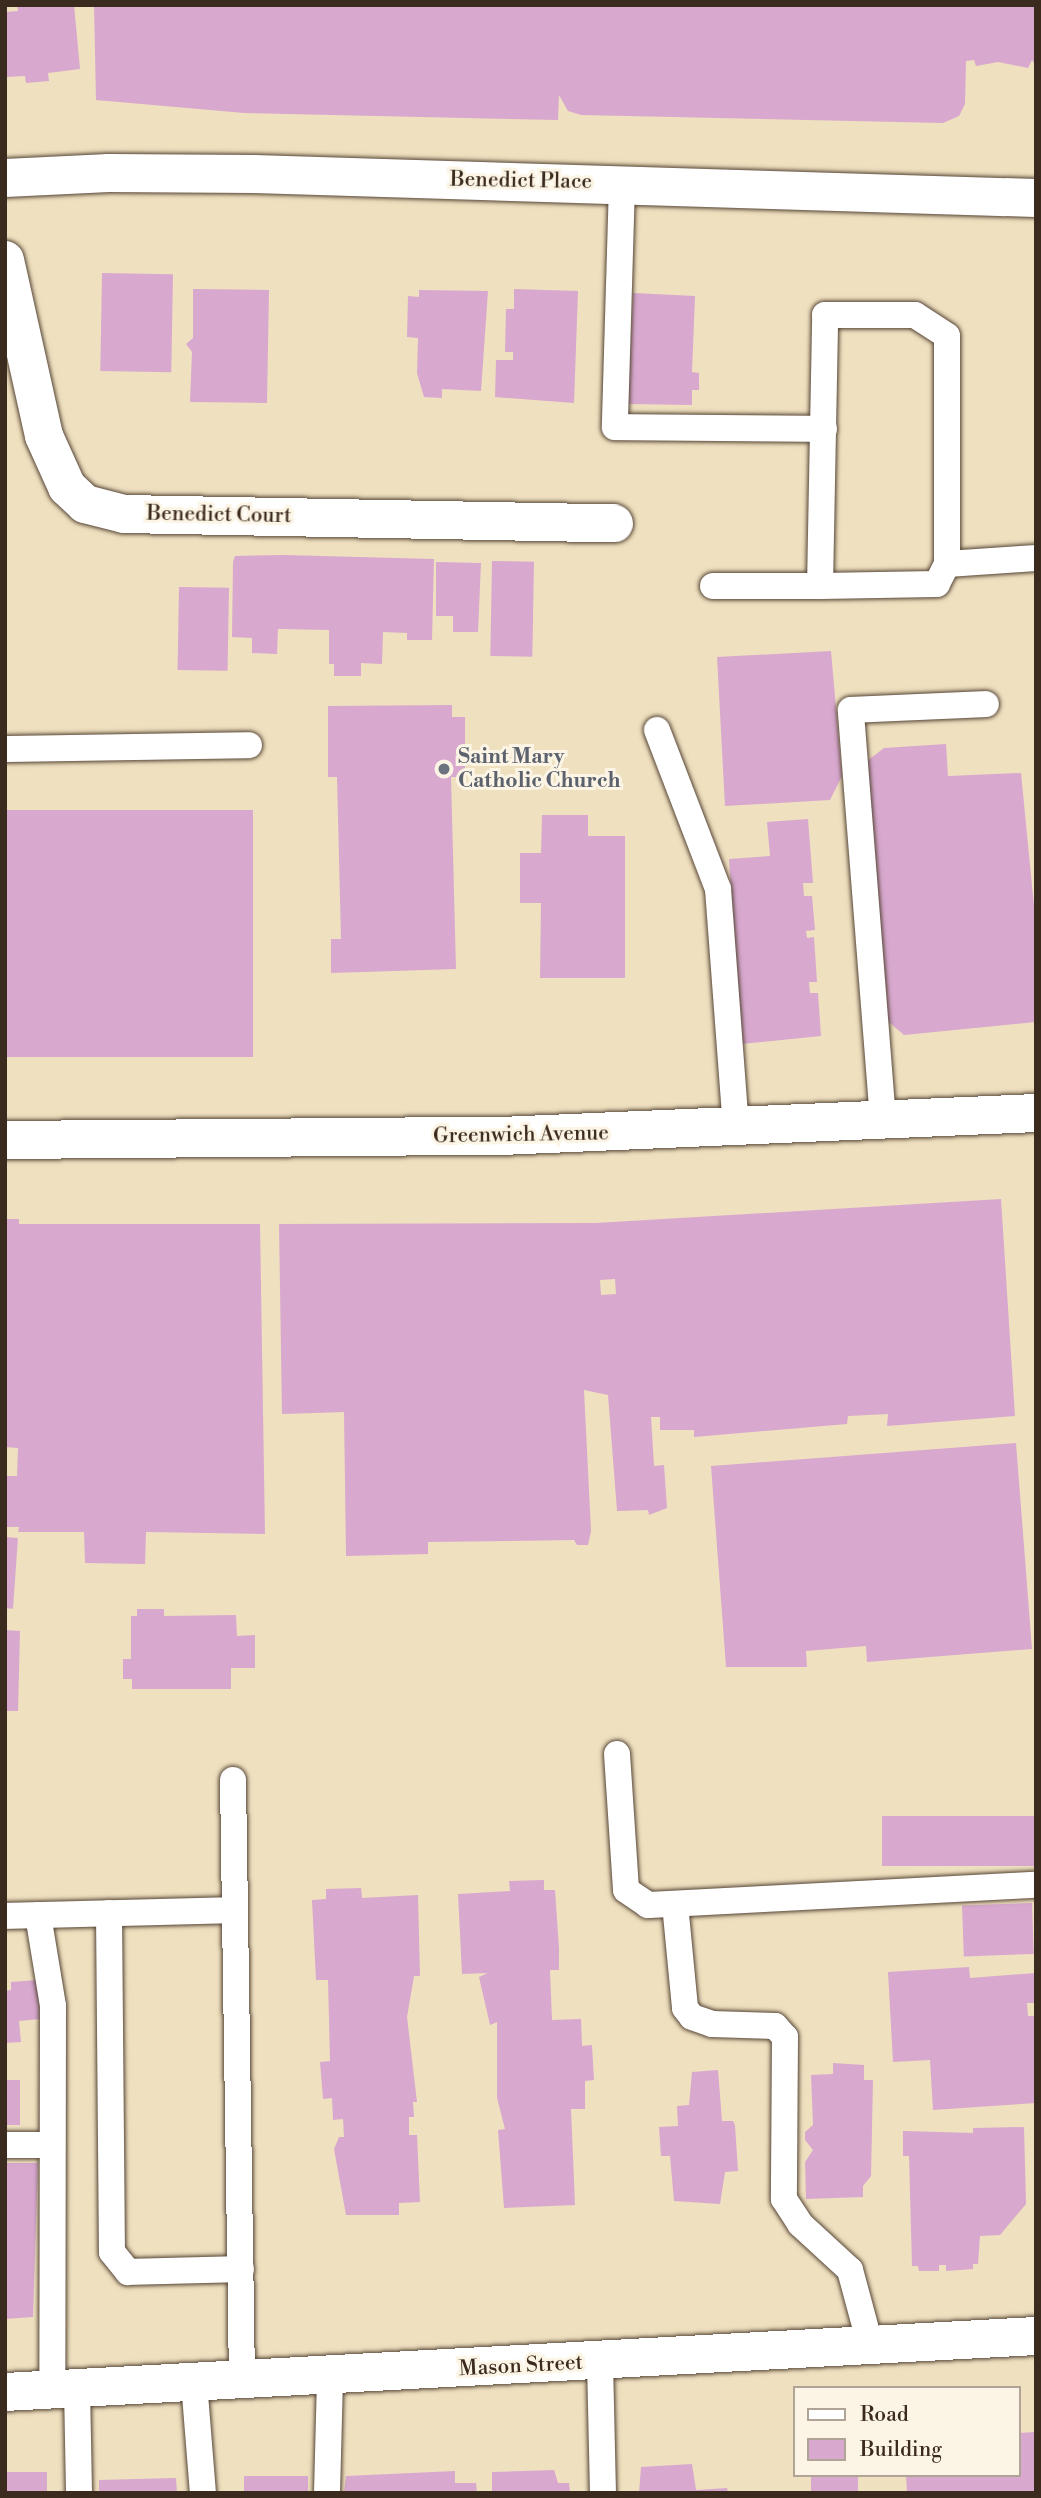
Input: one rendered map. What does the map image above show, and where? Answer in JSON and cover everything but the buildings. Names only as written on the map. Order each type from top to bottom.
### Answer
[{"type":"street","name":"Benedict Place","points":[[5,178],[109,173],[622,184],[1036,198]]},
{"type":"street","name":"Benedict Court","points":[[5,260],[44,436],[67,486],[85,504],[124,514],[614,523]]},
{"type":"street","name":"Greenwich Avenue","points":[[5,1140],[501,1136],[1036,1113]]},
{"type":"street","name":"Mason Street","points":[[5,2392],[330,2377],[1036,2336]]},
{"type":"lane","points":[[622,184],[615,427],[824,429]]},
{"type":"lane","points":[[713,586],[820,586],[937,584],[947,564],[947,337],[915,316],[825,315],[820,586]]},
{"type":"lane","points":[[947,564],[1036,558]]},
{"type":"lane","points":[[883,1120],[851,710],[986,704]]},
{"type":"lane","points":[[657,730],[718,889],[736,1127]]},
{"type":"lane","points":[[5,749],[249,745]]},
{"type":"lane","points":[[617,1754],[626,1890],[648,1905],[1036,1885]]},
{"type":"lane","points":[[233,1780],[242,2380]]},
{"type":"lane","points":[[675,1904],[685,2008],[692,2017],[712,2024],[775,2026],[785,2037],[784,2199],[800,2224],[850,2270],[870,2344]]},
{"type":"lane","points":[[5,1916],[235,1910]]},
{"type":"lane","points":[[109,1913],[112,2252],[128,2272],[241,2269]]},
{"type":"lane","points":[[38,1915],[53,2007],[52,2145],[65,2389],[79,2493]]},
{"type":"lane","points":[[5,2144],[52,2145]]},
{"type":"lane","points":[[600,2362],[603,2493]]},
{"type":"lane","points":[[327,2493],[330,2377]]},
{"type":"lane","points":[[194,2382],[203,2493]]},
{"type":"place","name":"Saint Mary Catholic Church","points":[[444,769]]}]
